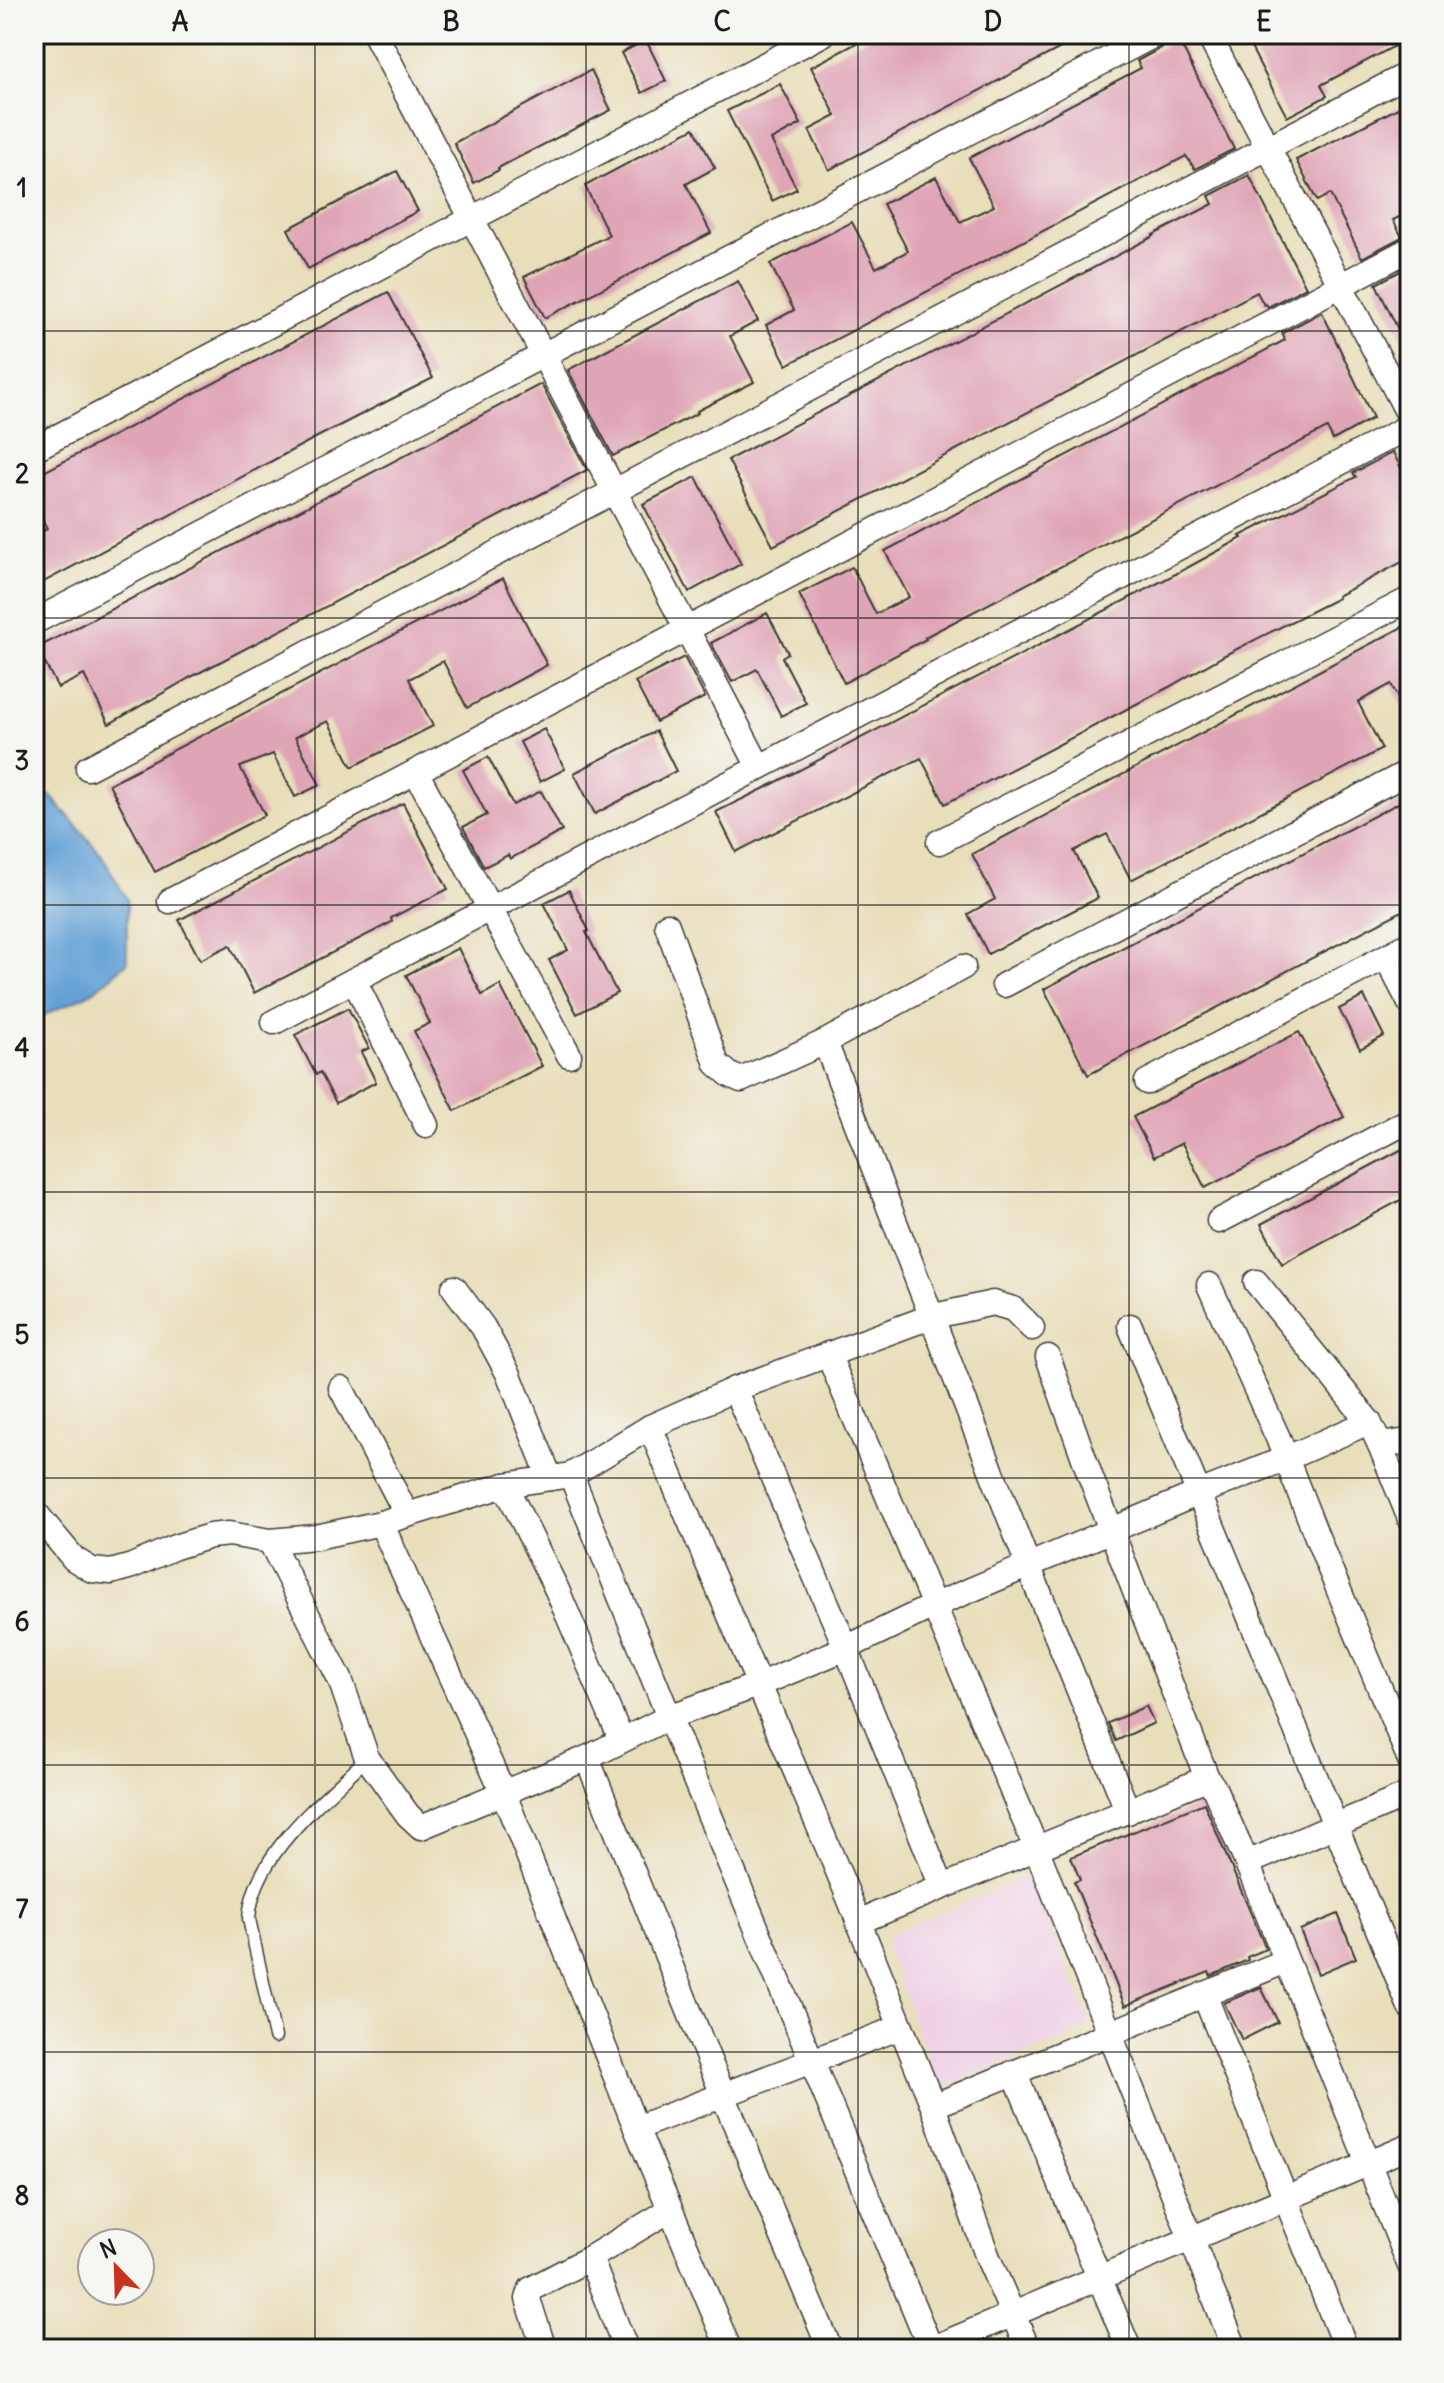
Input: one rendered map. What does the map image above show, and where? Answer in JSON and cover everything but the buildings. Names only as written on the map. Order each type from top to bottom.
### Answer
[{"type":"street","points":[[375,34],[759,767]]},
{"type":"street","points":[[34,449],[823,34]]},
{"type":"street","points":[[34,622],[1156,34]]},
{"type":"street","points":[[1208,34],[1410,417]]},
{"type":"street","points":[[88,768],[1410,73]]},
{"type":"street","points":[[170,901],[1410,249]]},
{"type":"street","points":[[274,1022],[1410,426]]},
{"type":"street","points":[[939,842],[1410,599]]},
{"type":"street","points":[[1004,985],[1410,771]]},
{"type":"street","points":[[416,772],[569,1055]]},
{"type":"street","points":[[667,925],[717,1064],[741,1080],[825,1042],[963,967]]},
{"type":"street","points":[[1147,1082],[1410,944]]},
{"type":"street","points":[[1386,957],[1410,1003]]},
{"type":"street","points":[[354,980],[426,1125]]},
{"type":"street","points":[[825,1042],[930,1317],[1128,1812]]},
{"type":"street","points":[[1219,1221],[1410,1120]]},
{"type":"street","points":[[1256,1282],[1369,1422],[1410,1519]]},
{"type":"street","points":[[1209,1285],[1287,1458],[1410,1760]]},
{"type":"street","points":[[454,1288],[483,1327],[560,1476],[669,1717],[931,2349],[1410,2146]]},
{"type":"street","points":[[34,1511],[74,1559],[92,1570],[111,1572],[210,1536],[229,1534],[270,1541],[316,1537],[381,1523],[505,1485],[560,1476],[650,1427],[735,1389],[930,1317],[993,1303],[1013,1309],[1032,1328]]},
{"type":"street","points":[[1130,1326],[1410,2007]]},
{"type":"street","points":[[828,1354],[1037,1850],[1235,2349]]},
{"type":"street","points":[[1048,1357],[1091,1478],[1207,1778],[1247,1863],[1410,2266]]},
{"type":"street","points":[[341,1388],[407,1515]]},
{"type":"street","points":[[735,1389],[846,1648],[942,1887]]},
{"type":"street","points":[[270,1541],[340,1679],[367,1758],[408,1815],[421,1827],[587,1758],[669,1717],[758,1685],[846,1648],[933,1606],[1369,1422]]},
{"type":"street","points":[[650,1427],[858,1922],[931,2101],[988,2258],[1028,2349]]},
{"type":"street","points":[[1380,1445],[1410,1441]]},
{"type":"street","points":[[505,1485],[557,1590],[621,1739]]},
{"type":"street","points":[[381,1523],[504,1794],[636,2128],[729,2349]]},
{"type":"street","points":[[587,1758],[830,2349]]},
{"type":"street","points":[[858,1922],[1207,1778]]},
{"type":"street","points":[[1247,1863],[1410,1794]]},
{"type":"street","points":[[931,2101],[938,2104],[1286,1961]]},
{"type":"street","points":[[1204,1994],[1346,2349]]},
{"type":"street","points":[[636,2128],[901,2027]]},
{"type":"street","points":[[1014,2072],[1129,2349]]},
{"type":"street","points":[[544,2349],[528,2299],[531,2289],[670,2210]]},
{"type":"street","points":[[590,2258],[626,2349]]},
{"type":"lane","points":[[275,2037],[249,1919],[250,1904],[269,1858],[367,1758]]},
{"type":"shaded area","points":[[1023,1878],[1031,1880],[1090,2024],[1086,2030],[947,2085],[937,2082],[885,1944],[889,1935]]},
{"type":"water","points":[[50,795],[101,854],[127,899],[127,963],[93,992],[34,1020],[34,800]]}]
